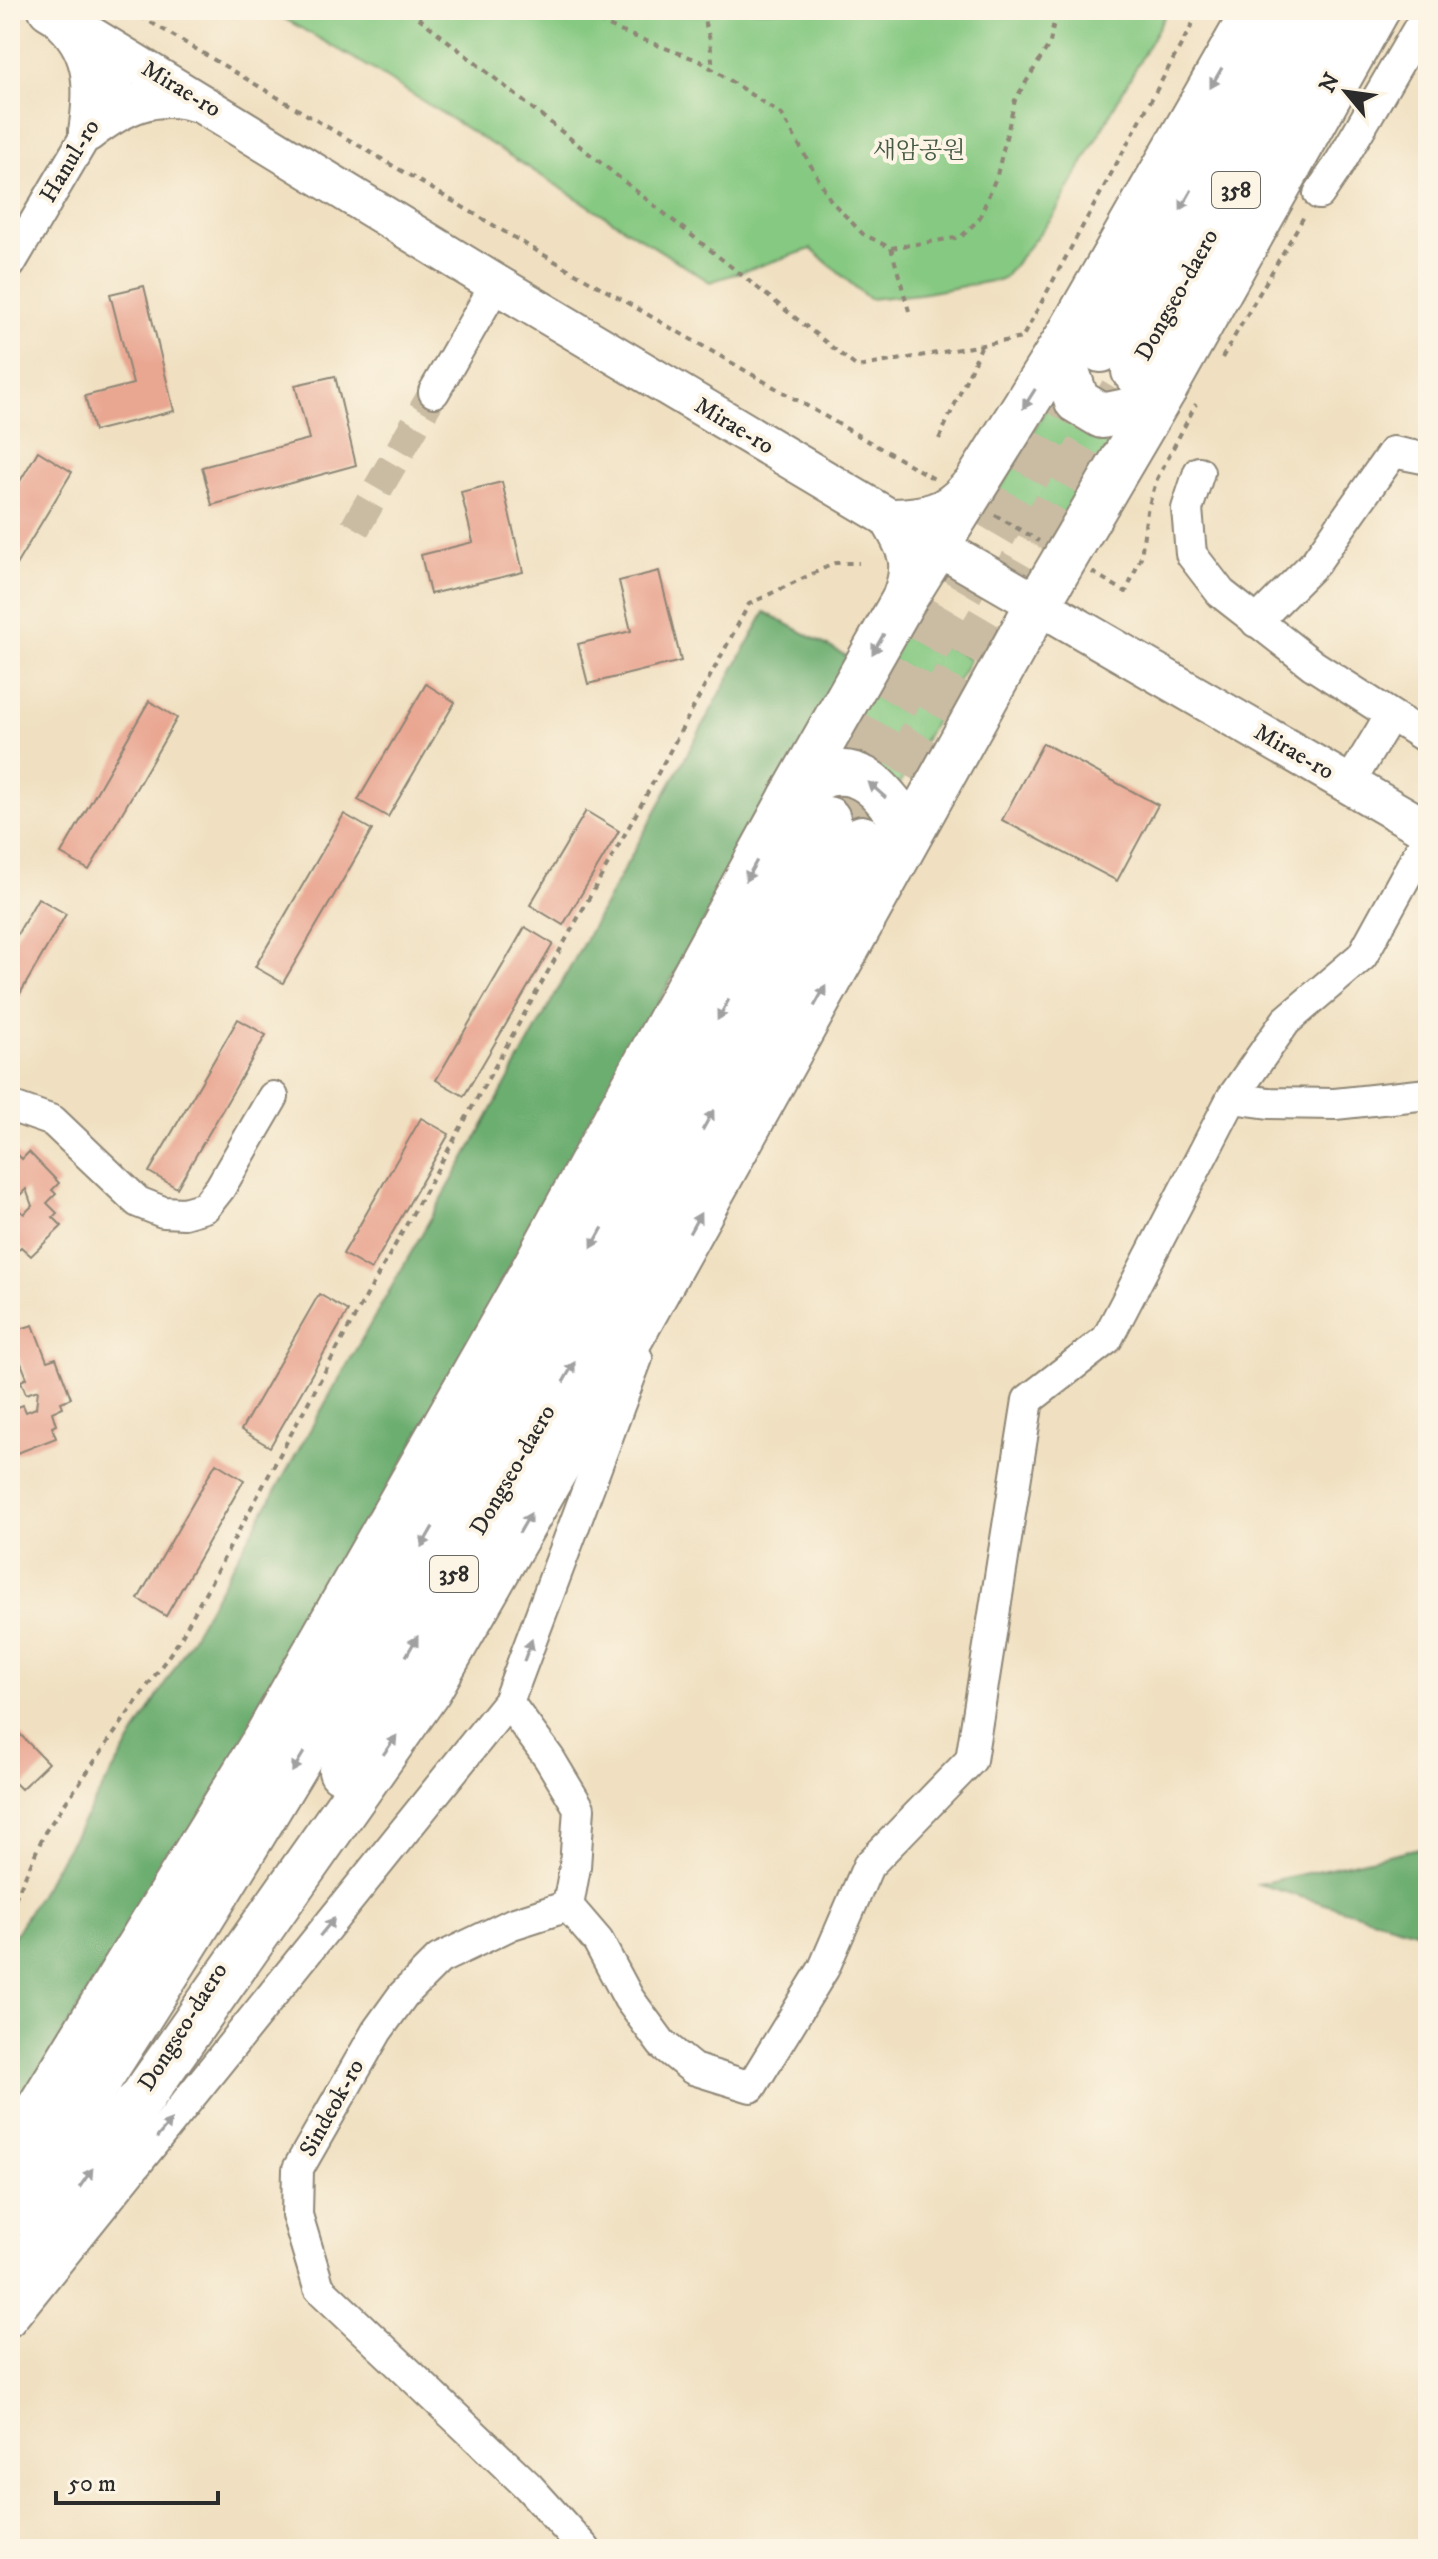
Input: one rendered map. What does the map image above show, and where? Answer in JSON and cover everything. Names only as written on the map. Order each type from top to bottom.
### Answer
[{"type":"highway","points":[[120,2129],[429,1690],[671,1266],[862,839],[1038,604],[1133,369],[1255,10]]},
{"type":"highway","name":"Dongseo-daero","points":[[1133,369],[1293,10]]},
{"type":"highway","name":"Dongseo-daero","points":[[1133,369],[1338,10]]},
{"type":"highway","points":[[903,601],[911,578],[912,561],[907,542],[894,521],[941,515],[959,504],[1133,369],[1377,10]]},
{"type":"highway","points":[[10,2155],[266,1738],[533,1270],[791,798],[903,601],[971,494]]},
{"type":"highway","points":[[791,798],[825,774],[853,773],[878,786],[899,815],[862,839]]},
{"type":"highway","name":"Dongseo-daero","points":[[10,2288],[120,2129],[344,1767],[604,1310],[862,839]]},
{"type":"highway","name":"Dongseo-daero","points":[[10,2215],[83,2106],[299,1761],[567,1293],[862,839]]},
{"type":"main road","name":"Mirae-ro","points":[[51,12],[496,284],[936,546],[1428,830]]},
{"type":"main road","points":[[51,12],[73,31],[86,52],[93,79],[88,132]]},
{"type":"main road","points":[[88,132],[132,103],[159,97],[183,98],[209,107]]},
{"type":"street","points":[[1316,197],[1347,152],[1428,12]]},
{"type":"street","name":"Hanul-ro","points":[[10,264],[131,59]]},
{"type":"street","points":[[434,392],[496,284]]},
{"type":"street","points":[[1256,622],[1315,563],[1393,452],[1428,459]]},
{"type":"street","points":[[1199,472],[1187,509],[1191,554],[1221,593],[1313,665],[1428,739]]},
{"type":"street","points":[[1349,784],[1390,716]]},
{"type":"street","points":[[508,1702],[549,1758],[579,1808],[575,1867],[568,1906],[598,1941],[629,1999],[662,2044],[693,2069],[751,2087],[824,1968],[868,1866],[971,1760],[1028,1400],[1107,1339],[1232,1098],[1286,1021],[1362,956],[1428,836]]},
{"type":"street","points":[[1232,1098],[1269,1103],[1335,1104],[1428,1094]]},
{"type":"street","points":[[10,1106],[53,1121],[138,1202],[163,1212],[184,1213],[205,1207],[220,1188],[273,1097]]},
{"type":"street","points":[[10,2321],[508,1702],[671,1266]]},
{"type":"street","name":"Sindeok-ro","points":[[568,1906],[512,1924],[439,1959],[403,1995],[377,2031],[298,2169],[297,2215],[319,2288],[528,2486],[585,2549]]},
{"type":"path","points":[[130,10],[537,251],[971,494],[1044,544]]},
{"type":"path","points":[[409,10],[857,367],[1022,338],[1200,10]]},
{"type":"path","points":[[577,10],[617,30],[700,61],[782,115],[831,201],[863,234],[891,248],[961,237],[979,219],[997,175],[1015,100],[1050,43],[1056,10]]},
{"type":"path","points":[[701,10],[710,40],[713,70]]},
{"type":"path","points":[[1219,363],[1316,197]]},
{"type":"path","points":[[891,248],[909,311]]},
{"type":"path","points":[[939,439],[982,345]]},
{"type":"path","points":[[1085,568],[1126,592],[1141,557],[1147,511],[1157,479],[1133,369]]},
{"type":"path","points":[[10,1910],[45,1832],[179,1641],[749,604],[835,563],[859,563]]},
{"type":"green space","name":"새암공원","points":[[269,10],[1168,10],[1054,215],[1003,279],[920,294],[869,299],[811,249],[710,282],[364,64]]},
{"type":"green space","points":[[1052,399],[1132,428],[1067,541],[994,499]]},
{"type":"green space","points":[[765,612],[850,658],[256,1727],[10,2117],[10,1943],[168,1679],[477,1137]]},
{"type":"green space","points":[[908,624],[970,659],[899,785],[826,760]]},
{"type":"green space","points":[[1428,1846],[1428,1935],[1258,1884]]},
{"type":"building","points":[[144,286],[174,411],[94,431],[85,396],[133,384],[110,294]]},
{"type":"building","points":[[335,376],[356,465],[212,505],[202,467],[309,439],[295,385]]},
{"type":"building","points":[[38,451],[72,472],[10,575],[10,498]]},
{"type":"building","points":[[502,482],[523,572],[430,594],[421,555],[473,542],[461,492]]},
{"type":"building","points":[[659,571],[681,661],[588,684],[578,644],[631,631],[619,581]]},
{"type":"building","points":[[426,684],[455,702],[388,817],[358,800]]},
{"type":"building","points":[[149,701],[177,718],[89,870],[61,854]]},
{"type":"building","points":[[1043,743],[1158,805],[1117,881],[1002,820]]},
{"type":"building","points":[[586,811],[619,831],[563,925],[530,905]]},
{"type":"building","points":[[344,814],[372,830],[283,983],[255,967]]},
{"type":"building","points":[[38,898],[66,914],[10,1011],[10,947]]},
{"type":"building","points":[[525,927],[553,944],[464,1096],[436,1080]]},
{"type":"building","points":[[238,1019],[266,1035],[177,1188],[149,1172]]},
{"type":"building","points":[[421,1118],[449,1134],[371,1270],[343,1254]]},
{"type":"building","points":[[10,1147],[22,1159],[29,1152],[59,1183],[52,1190],[56,1194],[47,1203],[57,1213],[53,1217],[62,1226],[31,1256],[21,1247],[10,1258],[10,1217],[18,1209],[24,1214],[32,1206],[26,1189],[17,1198],[10,1191]]},
{"type":"building","points":[[319,1294],[348,1311],[270,1447],[241,1430]]},
{"type":"building","points":[[17,1321],[20,1329],[33,1325],[47,1361],[56,1358],[71,1398],[61,1402],[63,1407],[52,1412],[56,1438],[15,1454],[10,1441],[10,1410],[23,1405],[26,1412],[36,1408],[38,1390],[26,1394],[21,1381],[27,1378],[13,1343],[10,1344],[10,1324]]},
{"type":"building","points":[[216,1463],[244,1480],[166,1616],[138,1599]]},
{"type":"building","points":[[10,1724],[48,1763],[21,1789],[10,1778]]},
{"type":"tunnel","points":[[828,819],[1092,366]]},
{"type":"tunnel","points":[[867,829],[1126,384]]},
{"type":"tunnel","points":[[355,528],[434,392]]}]
